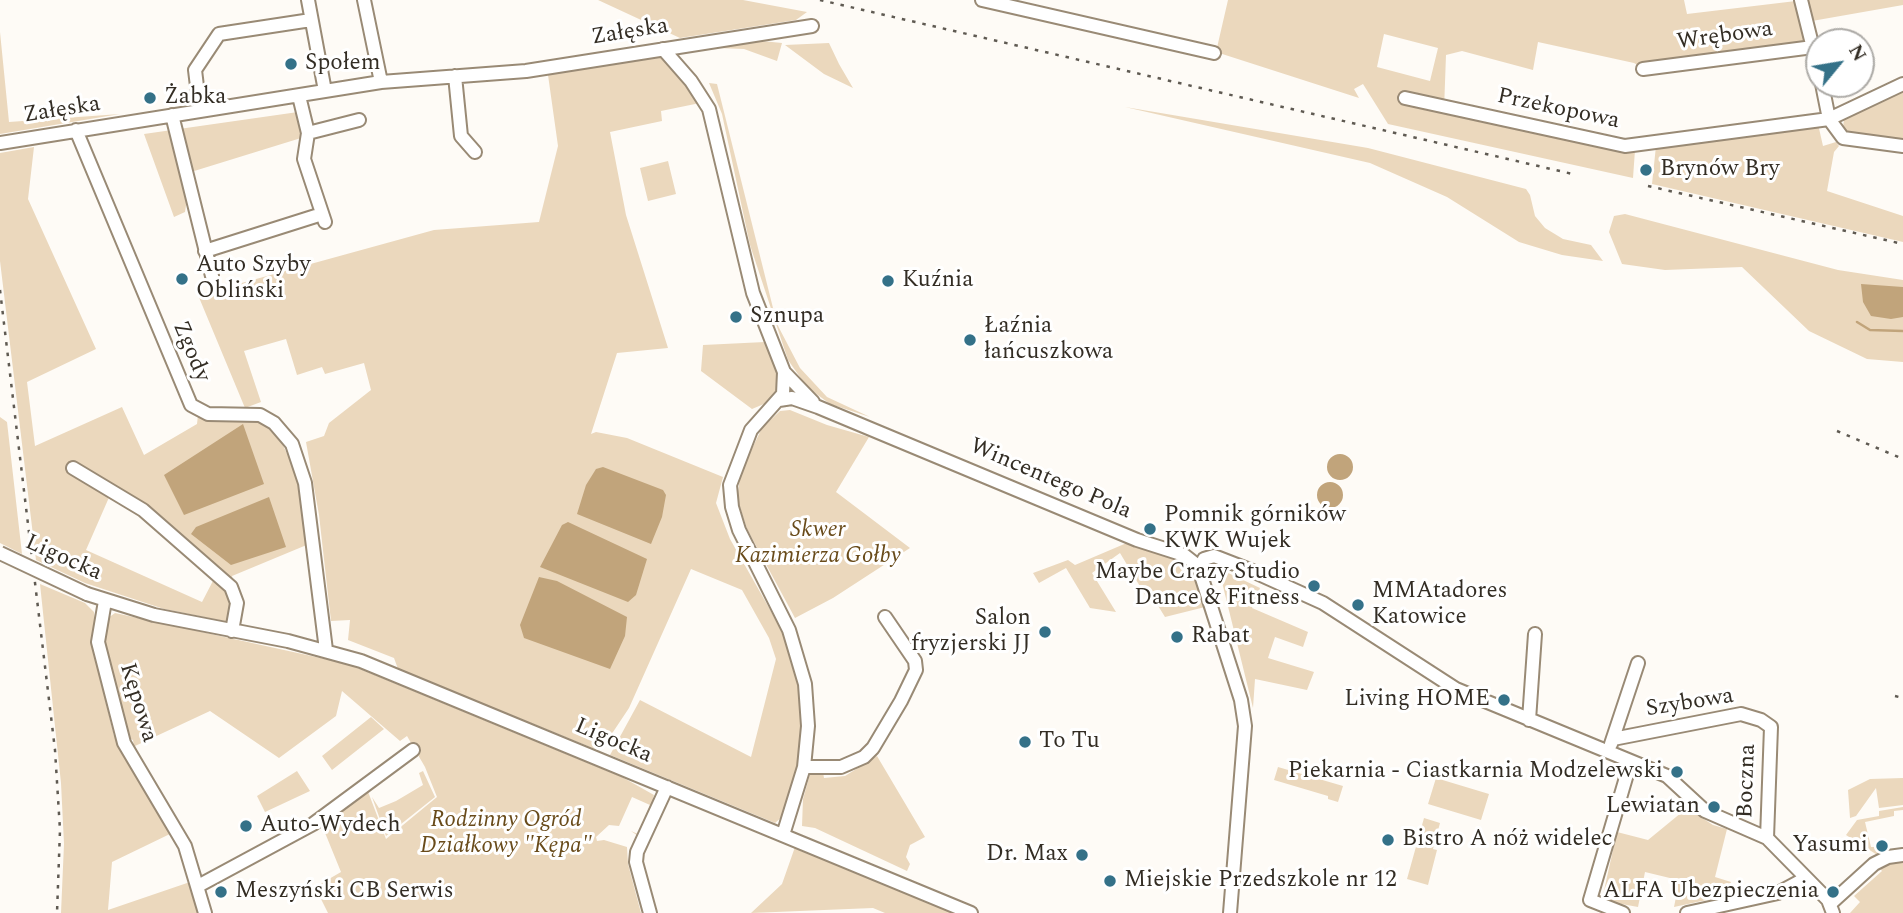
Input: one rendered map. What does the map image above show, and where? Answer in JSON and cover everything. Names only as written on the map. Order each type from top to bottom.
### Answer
[{"type":"street","points":[[308,0],[325,92]]},
{"type":"street","points":[[364,0],[382,82]]},
{"type":"street","points":[[982,0],[1214,53]]},
{"type":"street","points":[[1801,0],[1808,28]]},
{"type":"street","points":[[200,111],[195,70],[219,34],[311,20]]},
{"type":"street","name":"Załęska","points":[[0,142],[382,82],[526,71],[812,26]]},
{"type":"street","name":"Wrębowa","points":[[1643,69],[1805,48]]},
{"type":"street","name":"Wincentego Pola","points":[[663,49],[691,81],[709,110],[746,268],[784,372],[818,407]]},
{"type":"street","points":[[454,76],[461,136],[475,152]]},
{"type":"street","name":"Przekopowa","points":[[1405,98],[1614,145],[1829,119],[1903,84]]},
{"type":"street","points":[[205,251],[323,218],[304,159],[307,133],[299,96]]},
{"type":"street","points":[[1825,98],[1829,119],[1843,138],[1903,146]]},
{"type":"street","points":[[172,115],[212,276]]},
{"type":"street","points":[[307,133],[359,120]]},
{"type":"street","name":"Zgody","points":[[75,131],[191,405],[199,412],[208,414],[260,415],[274,423],[292,444],[305,483],[326,650]]},
{"type":"street","points":[[783,835],[804,767],[808,726],[802,667],[789,630],[739,530],[731,496],[734,467],[751,430],[779,400],[786,385],[784,372]]},
{"type":"street","name":"Wincentego Pola","points":[[779,400],[792,398],[818,407],[1137,540],[1184,555],[1200,569]]},
{"type":"street","points":[[73,468],[143,510],[231,587],[237,603],[232,631]]},
{"type":"street","name":"Ligocka","points":[[0,553],[105,601],[162,617],[326,650],[411,680],[971,913]]},
{"type":"street","points":[[1230,913],[1245,726],[1241,700],[1200,569],[1204,559],[1214,556],[1323,603],[1456,689],[1630,764],[1667,776],[1705,811],[1767,838],[1832,909],[1874,864],[1888,857],[1903,855]]},
{"type":"street","name":"Kępowa","points":[[105,601],[97,638],[124,743],[180,836],[205,913]]},
{"type":"street","points":[[804,767],[841,767],[864,757],[873,748],[901,701],[916,670],[915,662],[885,617]]},
{"type":"street","points":[[1530,720],[1535,634]]},
{"type":"street","points":[[1608,754],[1639,663]]},
{"type":"street","name":"Szybowa","points":[[1613,739],[1741,714],[1771,727]]},
{"type":"street","name":"Boczna","points":[[1767,838],[1771,727]]},
{"type":"street","points":[[198,886],[313,824],[412,750]]},
{"type":"street","points":[[1623,913],[1590,900],[1590,892],[1630,764]]},
{"type":"street","points":[[650,913],[636,862],[637,852],[667,787]]},
{"type":"street","points":[[1686,913],[1778,893],[1806,878]]},
{"type":"green space","points":[[598,0],[743,0],[807,12],[796,20],[680,38]]},
{"type":"green space","points":[[1228,0],[1684,0],[1687,14],[1796,1],[1805,38],[1805,46],[1643,68],[1634,63],[1538,42],[1533,70],[1462,51],[1446,55],[1444,110],[1615,150],[1635,150],[1633,178],[1388,124],[1363,84],[1354,89],[1359,98],[1216,52]],"holes":[[[1384,34],[1438,48],[1430,81],[1377,67]]]},
{"type":"green space","points":[[1807,0],[1903,0],[1903,5],[1812,21]]},
{"type":"green space","points":[[0,32],[9,122],[120,114],[0,134]]},
{"type":"green space","points":[[762,41],[782,43],[777,61],[744,49],[717,48]]},
{"type":"green space","points":[[829,43],[853,88],[824,74],[785,45]]},
{"type":"green space","points":[[663,57],[700,103],[661,111],[662,121],[610,132],[626,215],[668,348],[617,353],[591,434],[596,432],[627,438],[723,477],[716,503],[730,539],[781,629],[793,659],[802,696],[803,723],[797,768],[782,817],[775,823],[610,755],[640,700],[751,757],[776,659],[769,638],[742,590],[691,569],[629,708],[605,744],[595,749],[398,669],[394,658],[348,640],[350,620],[331,621],[319,515],[306,442],[324,436],[329,423],[371,390],[364,363],[325,374],[322,367],[297,375],[286,339],[244,351],[261,402],[245,408],[198,295],[434,230],[539,222],[558,146],[548,75]]},
{"type":"green space","points":[[709,83],[717,84],[777,324],[800,368],[827,397],[870,417],[830,404],[807,387],[788,360],[750,245],[722,114]]},
{"type":"green space","points":[[1903,88],[1903,141],[1848,135],[1843,129],[1844,118]]},
{"type":"green space","points":[[1125,107],[1368,148],[1526,189],[1535,216],[1545,228],[1563,239],[1591,245],[1603,261],[1562,255],[1519,242],[1447,197],[1370,163]]},
{"type":"green space","points":[[298,112],[303,128],[301,138],[191,172],[185,212],[174,217],[144,134]]},
{"type":"green space","points":[[1818,124],[1823,146],[1836,142],[1839,146],[1834,152],[1827,191],[1903,216],[1903,242],[1652,184],[1656,146]]},
{"type":"green space","points":[[34,147],[28,199],[96,349],[27,382],[35,446],[122,407],[144,455],[197,424],[198,415],[256,418],[276,430],[302,486],[309,544],[232,576],[233,582],[114,486],[86,550],[202,602],[215,577],[235,600],[229,622],[164,609],[85,583],[36,560],[0,261],[0,153]]},
{"type":"green space","points":[[668,161],[676,194],[648,201],[640,168]]},
{"type":"green space","points":[[1625,214],[1838,270],[1903,280],[1903,362],[1867,359],[1809,331],[1742,267],[1665,270],[1622,264],[1609,232],[1614,216]]},
{"type":"green space","points":[[765,342],[781,373],[779,390],[771,401],[752,409],[701,371],[703,345]]},
{"type":"green space","name":"Skwer Kazimierza Gołby","points":[[790,410],[827,425],[869,437],[836,492],[910,548],[833,598],[795,618],[747,529],[737,498],[741,471],[762,428],[780,411]]},
{"type":"green space","points":[[0,417],[7,422],[22,554],[0,543]]},
{"type":"green space","points":[[1129,542],[1169,553],[1191,566],[1205,607],[1165,617],[1152,596],[1147,598],[1120,553],[1092,573],[1116,612],[1090,608],[1066,568],[1039,583],[1033,573],[1068,560],[1075,565]]},
{"type":"green space","points":[[1224,571],[1260,588],[1252,608],[1308,632],[1303,647],[1275,637],[1268,658],[1314,672],[1307,690],[1255,679],[1253,708],[1220,574]]},
{"type":"green space","points":[[40,584],[85,603],[94,612],[107,695],[105,699],[114,736],[172,833],[112,862],[108,910],[190,882],[199,913],[61,913],[64,844],[61,783]]},
{"type":"green space","name":"Rodzinny Ogród Działkowy \"Kępa\"","points":[[115,613],[348,664],[622,777],[654,795],[638,836],[631,831],[638,834],[650,805],[632,797],[619,826],[609,825],[596,837],[597,841],[604,840],[627,847],[628,864],[641,913],[328,913],[315,887],[341,872],[321,823],[367,789],[386,839],[437,797],[425,767],[407,736],[400,741],[342,691],[336,716],[279,758],[210,711],[135,746],[144,765],[134,747],[133,740],[128,738],[106,653],[104,639],[108,618]]},
{"type":"green space","points":[[371,717],[384,729],[332,770],[322,756]]},
{"type":"green space","points":[[877,756],[925,837],[910,845],[906,857],[910,864],[907,871],[815,828],[802,826],[803,799],[810,774],[823,772],[824,778],[845,776]]},
{"type":"green space","points":[[1278,767],[1343,786],[1338,802],[1328,799],[1328,796],[1274,780]]},
{"type":"green space","points":[[297,771],[310,791],[265,812],[257,796]]},
{"type":"green space","points":[[423,771],[435,797],[386,836],[372,797],[379,808],[396,801],[423,785],[419,773]]},
{"type":"green space","points":[[1436,778],[1489,794],[1481,820],[1428,804]]},
{"type":"green space","points":[[1903,778],[1903,805],[1879,808],[1876,788],[1856,816],[1850,818],[1848,790],[1870,779]]},
{"type":"green space","points":[[1903,807],[1903,810],[1894,811],[1894,816],[1865,822],[1871,847],[1879,847],[1882,858],[1846,835],[1857,820],[1879,816],[1879,811]]},
{"type":"green space","points":[[1687,808],[1713,825],[1727,829],[1715,877],[1731,882],[1725,896],[1674,907],[1678,887],[1674,879],[1645,872],[1638,907],[1616,903],[1603,895],[1617,832],[1648,840]]},
{"type":"green space","points":[[1424,818],[1440,823],[1433,849],[1437,850],[1428,885],[1407,879]]},
{"type":"green space","points":[[795,847],[960,913],[885,913],[873,908],[751,913],[782,884]]},
{"type":"green space","points":[[1903,859],[1903,913],[1850,913],[1860,902],[1854,896],[1882,871],[1878,866]]},
{"type":"shaded area","points":[[1861,284],[1903,287],[1903,317],[1891,319],[1871,316],[1863,302]]},
{"type":"shaded area","points":[[243,424],[264,484],[184,515],[164,475]]},
{"type":"shaded area","points":[[1340,454],[1349,458],[1353,467],[1349,476],[1340,480],[1331,476],[1327,467],[1331,458]]},
{"type":"shaded area","points":[[603,467],[663,490],[666,495],[662,517],[651,544],[577,514],[586,485],[596,469]]},
{"type":"shaded area","points":[[1330,482],[1339,486],[1343,495],[1339,504],[1330,508],[1321,504],[1317,495],[1321,486]]},
{"type":"shaded area","points":[[269,497],[286,547],[231,565],[191,534],[196,527]]},
{"type":"shaded area","points":[[568,522],[647,559],[636,595],[628,602],[540,567],[562,525]]},
{"type":"shaded area","points":[[539,577],[557,581],[627,617],[625,636],[610,669],[524,638],[520,625]]},
{"type":"waterway","points":[[1857,322],[1870,330],[1903,331]]},
{"type":"railway","points":[[820,0],[1577,175]]},
{"type":"railway","points":[[1648,186],[1903,244]]},
{"type":"railway","points":[[0,290],[55,750],[60,830],[57,913]]},
{"type":"railway","points":[[1837,431],[1903,459]]},
{"type":"railway","points":[[1895,696],[1903,698]]},
{"type":"place","name":"Społem","points":[[291,64]]},
{"type":"place","name":"Żabka","points":[[150,98]]},
{"type":"place","name":"Brynów Bry","points":[[1646,170]]},
{"type":"place","name":"Auto Szyby Obliński","points":[[182,279]]},
{"type":"place","name":"Kuźnia","points":[[888,281]]},
{"type":"place","name":"Sznupa","points":[[736,317]]},
{"type":"place","name":"Łaźnia łańcuszkowa","points":[[970,340]]},
{"type":"place","name":"Pomnik górników KWK Wujek","points":[[1150,529]]},
{"type":"place","name":"Maybe Crazy Studio Dance & Fitness","points":[[1314,586]]},
{"type":"place","name":"MMAtadores Katowice","points":[[1358,605]]},
{"type":"place","name":"Salon fryzjerski JJ","points":[[1045,632]]},
{"type":"place","name":"Rabat","points":[[1177,637]]},
{"type":"place","name":"Living HOME","points":[[1504,700]]},
{"type":"place","name":"To Tu","points":[[1025,742]]},
{"type":"place","name":"Piekarnia - Ciastkarnia Modzelewski","points":[[1677,772]]},
{"type":"place","name":"Lewiatan","points":[[1714,807]]},
{"type":"place","name":"Auto-Wydech","points":[[246,826]]},
{"type":"place","name":"Bistro A nóż widelec","points":[[1388,840]]},
{"type":"place","name":"Yasumi","points":[[1882,846]]},
{"type":"place","name":"Dr. Max","points":[[1082,855]]},
{"type":"place","name":"Miejskie Przedszkole nr 12","points":[[1110,881]]},
{"type":"place","name":"Meszyński CB Serwis","points":[[221,892]]},
{"type":"place","name":"ALFA Ubezpieczenia","points":[[1833,892]]}]
